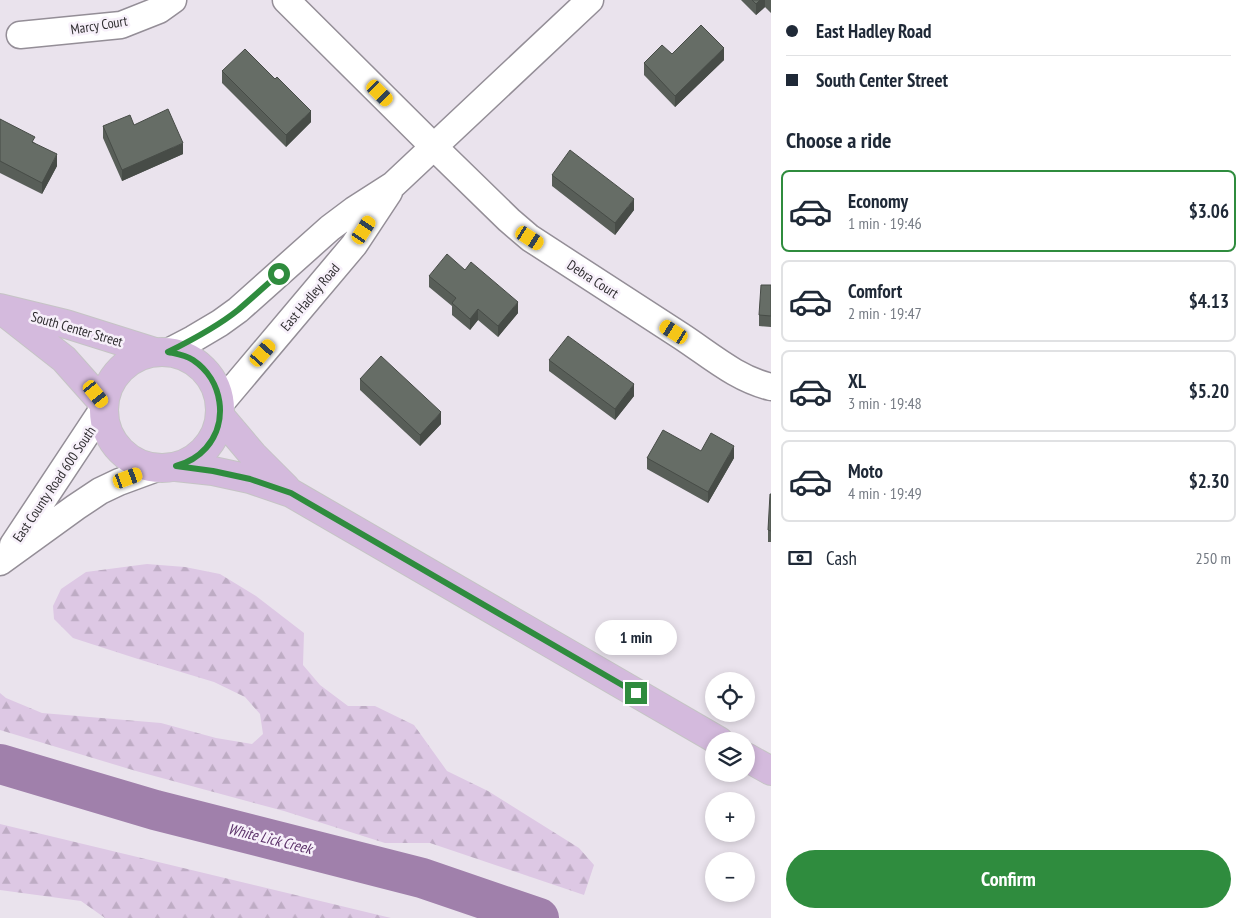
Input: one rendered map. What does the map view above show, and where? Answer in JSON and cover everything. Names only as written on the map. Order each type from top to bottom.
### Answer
[{"type":"main road","name":"South Center Street","points":[[0,309],[66,324],[161,352]]},
{"type":"main road","name":"South Center Street","points":[[0,309],[64,359],[103,406]]},
{"type":"main road","points":[[166,467],[192,460],[206,448],[215,433],[220,410],[217,391],[212,379],[203,369],[193,360],[181,354],[161,352],[136,358],[120,369],[109,385],[103,406],[104,422],[108,434],[123,454],[144,466],[213,471],[250,479],[291,493],[705,733]]},
{"type":"main road","points":[[220,410],[253,455],[291,493]]},
{"type":"main road","points":[[755,762],[771,771]]},
{"type":"street","name":"Marcy Court","points":[[20,35],[121,24],[159,10],[173,0]]},
{"type":"street","name":"Debra Court","points":[[286,0],[433,146],[530,238],[736,374],[771,388]]},
{"type":"street","name":"East Hadley Road","points":[[161,352],[193,339],[232,315],[330,228],[393,185],[590,0]]},
{"type":"street","name":"East Hadley Road","points":[[220,410],[354,245],[393,185]]},
{"type":"street","name":"East County Road 600 South","points":[[2,560],[41,504],[103,406]]},
{"type":"street","name":"East County Road 600 South","points":[[2,560],[76,506],[100,491],[119,482],[166,467]]},
{"type":"green space","points":[[147,564],[185,567],[220,574],[256,596],[304,633],[303,665],[320,685],[348,706],[375,706],[414,725],[447,771],[488,791],[579,848],[594,865],[584,895],[430,843],[385,843],[284,811],[136,771],[0,730],[0,693],[6,698],[42,713],[161,723],[216,738],[252,744],[263,734],[260,714],[245,697],[214,682],[73,638],[54,619],[53,606],[61,589],[86,572]]},
{"type":"green space","points":[[0,824],[391,918],[105,918],[81,901],[0,890]]},
{"type":"building","points":[[752,0],[760,0],[756,4]]},
{"type":"building","points":[[701,25],[724,48],[675,96],[644,63],[662,45],[672,54]]},
{"type":"building","points":[[245,49],[275,79],[277,77],[311,111],[286,135],[222,71]]},
{"type":"building","points":[[168,109],[183,143],[122,170],[103,126],[130,115],[134,125]]},
{"type":"building","points":[[0,119],[35,137],[32,142],[57,154],[42,183],[0,161]]},
{"type":"building","points":[[570,150],[634,199],[615,223],[552,175]]},
{"type":"building","points":[[447,254],[465,270],[471,262],[518,302],[498,326],[478,309],[470,319],[452,303],[456,298],[429,276]]},
{"type":"building","points":[[761,285],[771,285],[771,316],[759,315]]},
{"type":"building","points":[[568,336],[634,384],[615,409],[549,360]]},
{"type":"building","points":[[381,356],[441,412],[420,435],[360,379]]},
{"type":"building","points":[[663,430],[701,451],[711,433],[734,446],[708,492],[647,458]]},
{"type":"building","points":[[771,494],[771,531],[768,530]]},
{"type":"waterway","name":"White Lick Creek","points":[[0,764],[155,810],[422,878],[539,918]]},
{"type":"route","points":[[279,274],[220,323],[168,352],[181,354],[193,360],[203,369],[212,379],[220,404],[218,425],[211,441],[192,460],[176,466],[250,479],[291,493],[636,693]]}]
